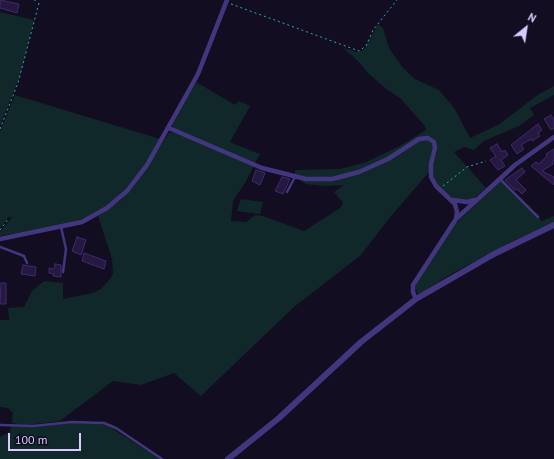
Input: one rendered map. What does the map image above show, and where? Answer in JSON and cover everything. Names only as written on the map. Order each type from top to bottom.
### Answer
[{"type":"street","points":[[0,239],[77,224],[90,219],[121,197],[141,174],[169,128],[198,74],[227,1]]},
{"type":"street","points":[[169,128],[262,168],[295,178],[321,180],[359,172],[388,159],[419,139],[426,137],[431,139],[435,145],[430,173],[433,181],[440,190],[453,200],[457,209],[456,219]]},
{"type":"street","points":[[416,299],[413,292],[414,285],[456,219],[476,199],[528,154],[554,137]]},
{"type":"street","points":[[453,200],[467,202],[476,199]]},
{"type":"street","points":[[228,459],[279,418],[361,342],[416,299],[494,254],[554,224]]},
{"type":"lane","points":[[287,192],[295,178]]},
{"type":"lane","points":[[499,180],[538,217]]},
{"type":"lane","points":[[61,227],[66,249],[63,272]]},
{"type":"lane","points":[[0,247],[24,256],[28,263]]},
{"type":"lane","points":[[0,425],[33,426],[72,422],[104,423],[116,428],[162,459]]},
{"type":"path","points":[[227,1],[359,51],[366,46],[373,30],[397,0]]},
{"type":"path","points":[[0,129],[18,83],[38,3]]},
{"type":"path","points":[[440,190],[467,166],[486,161]]},
{"type":"path","points":[[0,230],[9,218]]},
{"type":"green space","points":[[0,12],[34,20],[20,76],[0,126]]},
{"type":"green space","points":[[378,24],[383,28],[389,48],[403,68],[415,79],[439,90],[455,109],[470,138],[498,125],[539,94],[554,86],[554,95],[530,108],[534,115],[519,126],[484,141],[474,150],[464,147],[454,152],[486,188],[474,198],[465,200],[456,200],[449,196],[438,186],[432,177],[432,166],[437,152],[435,150],[429,172],[387,221],[361,255],[294,307],[201,396],[174,373],[141,385],[113,381],[60,421],[27,425],[12,423],[13,413],[8,408],[0,407],[0,320],[9,320],[8,308],[24,307],[32,291],[44,281],[63,283],[63,299],[93,293],[101,289],[111,278],[113,273],[112,259],[98,216],[121,200],[133,187],[169,133],[173,132],[254,166],[233,201],[231,221],[246,222],[255,215],[263,216],[304,231],[340,208],[343,203],[334,192],[344,185],[323,186],[306,184],[295,177],[295,170],[340,169],[366,162],[398,147],[426,130],[424,125],[400,98],[386,89],[343,48],[357,52],[364,50]]},
{"type":"green space","points":[[196,82],[235,105],[239,101],[250,106],[230,142],[260,154],[255,163],[174,128],[172,125]]},
{"type":"green space","points":[[15,95],[160,139],[143,169],[126,189],[115,200],[95,214],[67,225],[0,236],[0,232],[12,217],[9,217],[0,228],[0,132]]},
{"type":"green space","points":[[500,181],[542,221],[554,216],[554,222],[511,242],[451,274],[420,294],[417,293],[415,285],[453,226]]},
{"type":"green space","points":[[241,199],[263,202],[260,214],[237,211]]},
{"type":"green space","points":[[83,422],[102,424],[110,427],[160,459],[0,459],[0,437],[10,432],[11,426],[29,427]]},
{"type":"building","points":[[0,0],[19,4],[17,13],[0,8]]},
{"type":"building","points":[[551,115],[554,120],[554,128],[551,130],[544,119]]},
{"type":"building","points":[[538,124],[542,130],[538,133],[540,136],[521,145],[524,149],[517,154],[511,145]]},
{"type":"building","points":[[497,144],[502,152],[505,150],[508,155],[501,160],[505,166],[498,170],[490,160],[496,156],[490,148]]},
{"type":"building","points":[[554,149],[553,164],[542,171],[554,177],[554,185],[531,166],[536,162],[539,164],[547,156],[546,154]]},
{"type":"building","points":[[522,168],[525,172],[516,180],[526,190],[522,194],[517,189],[515,190],[505,180]]},
{"type":"building","points":[[256,170],[265,173],[260,185],[252,181]]},
{"type":"building","points":[[282,177],[290,179],[283,194],[275,191]]},
{"type":"building","points":[[77,237],[86,240],[81,255],[72,251]]},
{"type":"building","points":[[84,253],[106,261],[104,269],[82,261]]},
{"type":"building","points":[[55,264],[61,265],[61,277],[53,276],[54,274],[49,273],[49,268],[54,269]]},
{"type":"building","points":[[23,265],[36,267],[35,276],[21,274]]},
{"type":"building","points":[[1,283],[6,283],[6,304],[0,304]]}]
